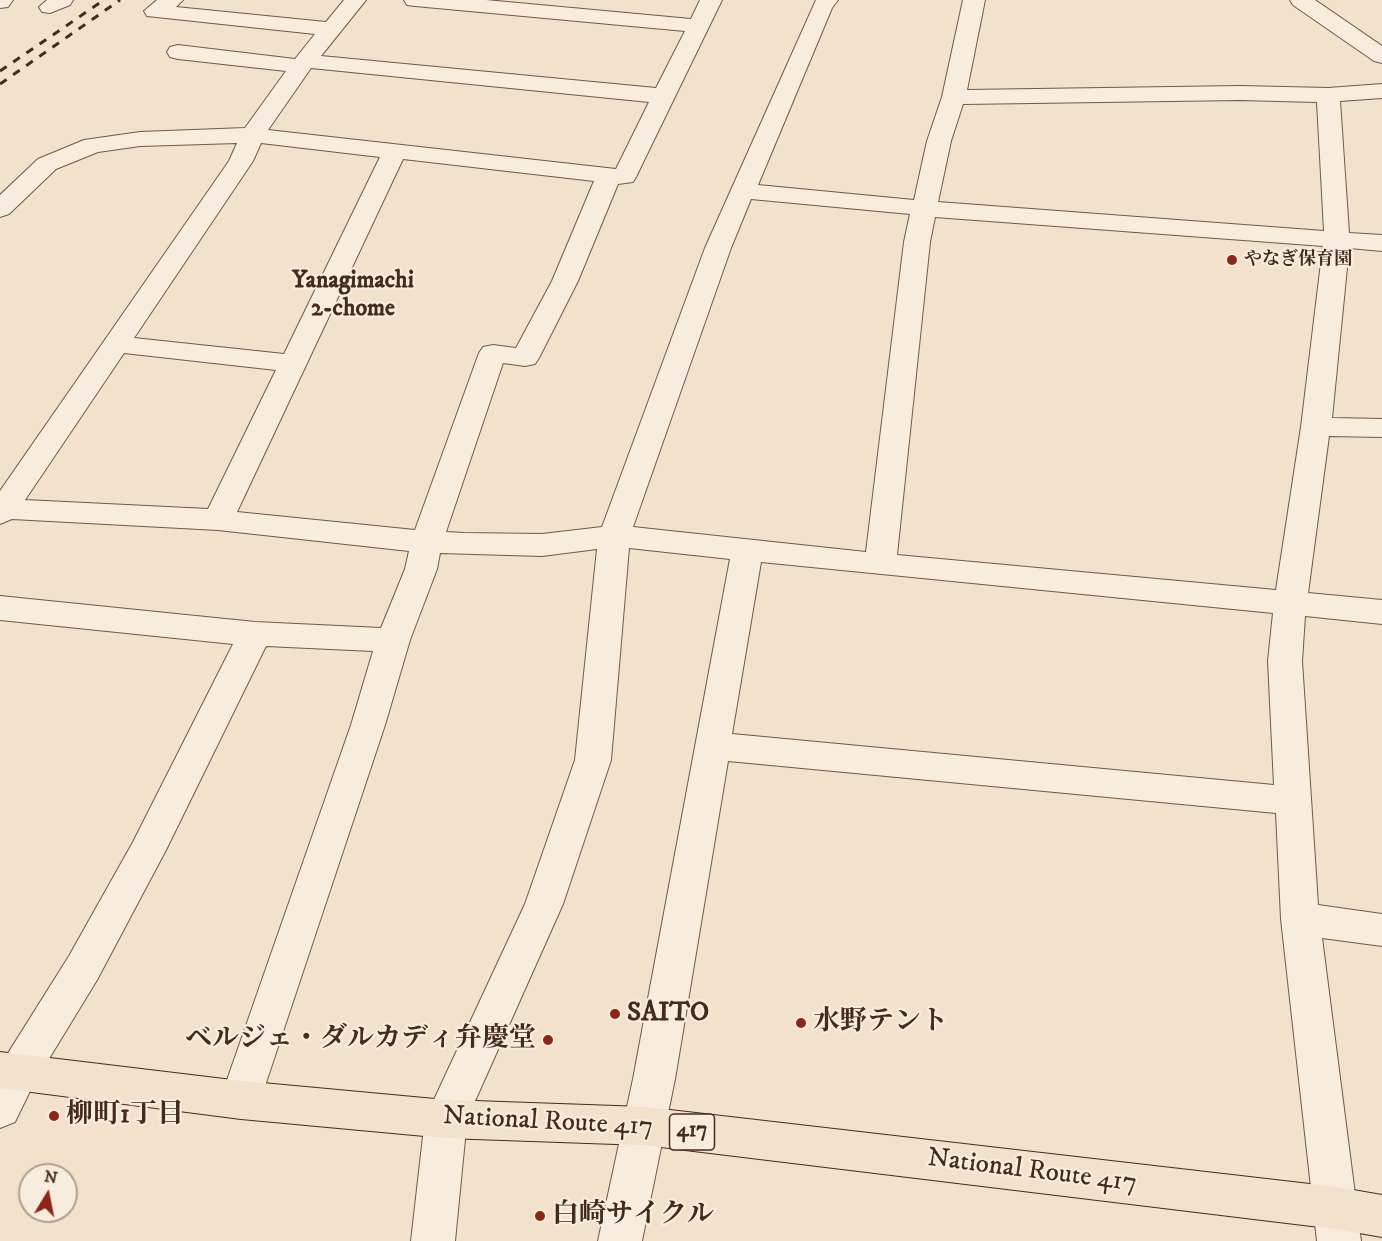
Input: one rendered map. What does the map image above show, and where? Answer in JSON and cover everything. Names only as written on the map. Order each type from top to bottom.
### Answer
[{"type":"highway","name":"National Route 417","points":[[9,1071],[241,1100],[447,1119],[644,1126],[1338,1224],[1382,1216]]},
{"type":"street","points":[[172,0],[155,11],[331,29]]},
{"type":"street","points":[[1,510],[241,161],[252,135],[303,64],[356,0]]},
{"type":"street","points":[[415,0],[699,26]]},
{"type":"street","points":[[0,210],[46,164],[93,145],[140,139],[252,135],[624,177],[711,0]]},
{"type":"street","points":[[433,1241],[447,1119],[544,904],[593,760],[614,536],[718,248],[822,6],[827,0]]},
{"type":"street","points":[[880,564],[917,242],[939,141],[954,97],[974,0]]},
{"type":"street","points":[[1301,0],[1382,56]]},
{"type":"street","points":[[178,52],[664,96]]},
{"type":"street","points":[[954,97],[1240,93],[1328,95],[1382,91]]},
{"type":"street","points":[[1328,95],[1337,239],[1316,427],[1290,603],[1285,661],[1300,919],[1338,1224]]},
{"type":"street","points":[[218,520],[394,152]]},
{"type":"street","points":[[241,1100],[365,737],[393,640],[421,569],[427,541],[493,353],[525,358],[565,281],[609,176]]},
{"type":"street","points":[[743,191],[923,208],[1382,243]]},
{"type":"street","points":[[116,344],[292,363]]},
{"type":"street","points":[[1316,427],[1382,428]]},
{"type":"street","points":[[1,510],[218,520],[427,541],[542,544],[614,536],[747,551],[1382,612]]},
{"type":"street","points":[[620,1241],[644,1126],[747,551]]},
{"type":"street","points":[[0,608],[255,634],[393,640]]},
{"type":"street","points":[[0,1109],[9,1071],[83,968],[147,850],[255,634]]},
{"type":"street","points":[[713,746],[1294,801]]},
{"type":"street","points":[[1300,919],[1382,930]]},
{"type":"railway","points":[[0,71],[104,0]]},
{"type":"railway","points":[[0,84],[120,0]]},
{"type":"place","name":"やなぎ保育園","points":[[1232,260]]},
{"type":"place","name":"SAITO","points":[[615,1014]]},
{"type":"place","name":"水野テント","points":[[801,1023]]},
{"type":"place","name":"ベルジェ・ダルカディ弁慶堂","points":[[548,1040]]},
{"type":"place","name":"柳町1丁目","points":[[54,1116]]},
{"type":"place","name":"白崎サイクル","points":[[540,1216]]},
{"type":"district","name":"Yanagimachi 2-chome","points":[[353,296]]}]
